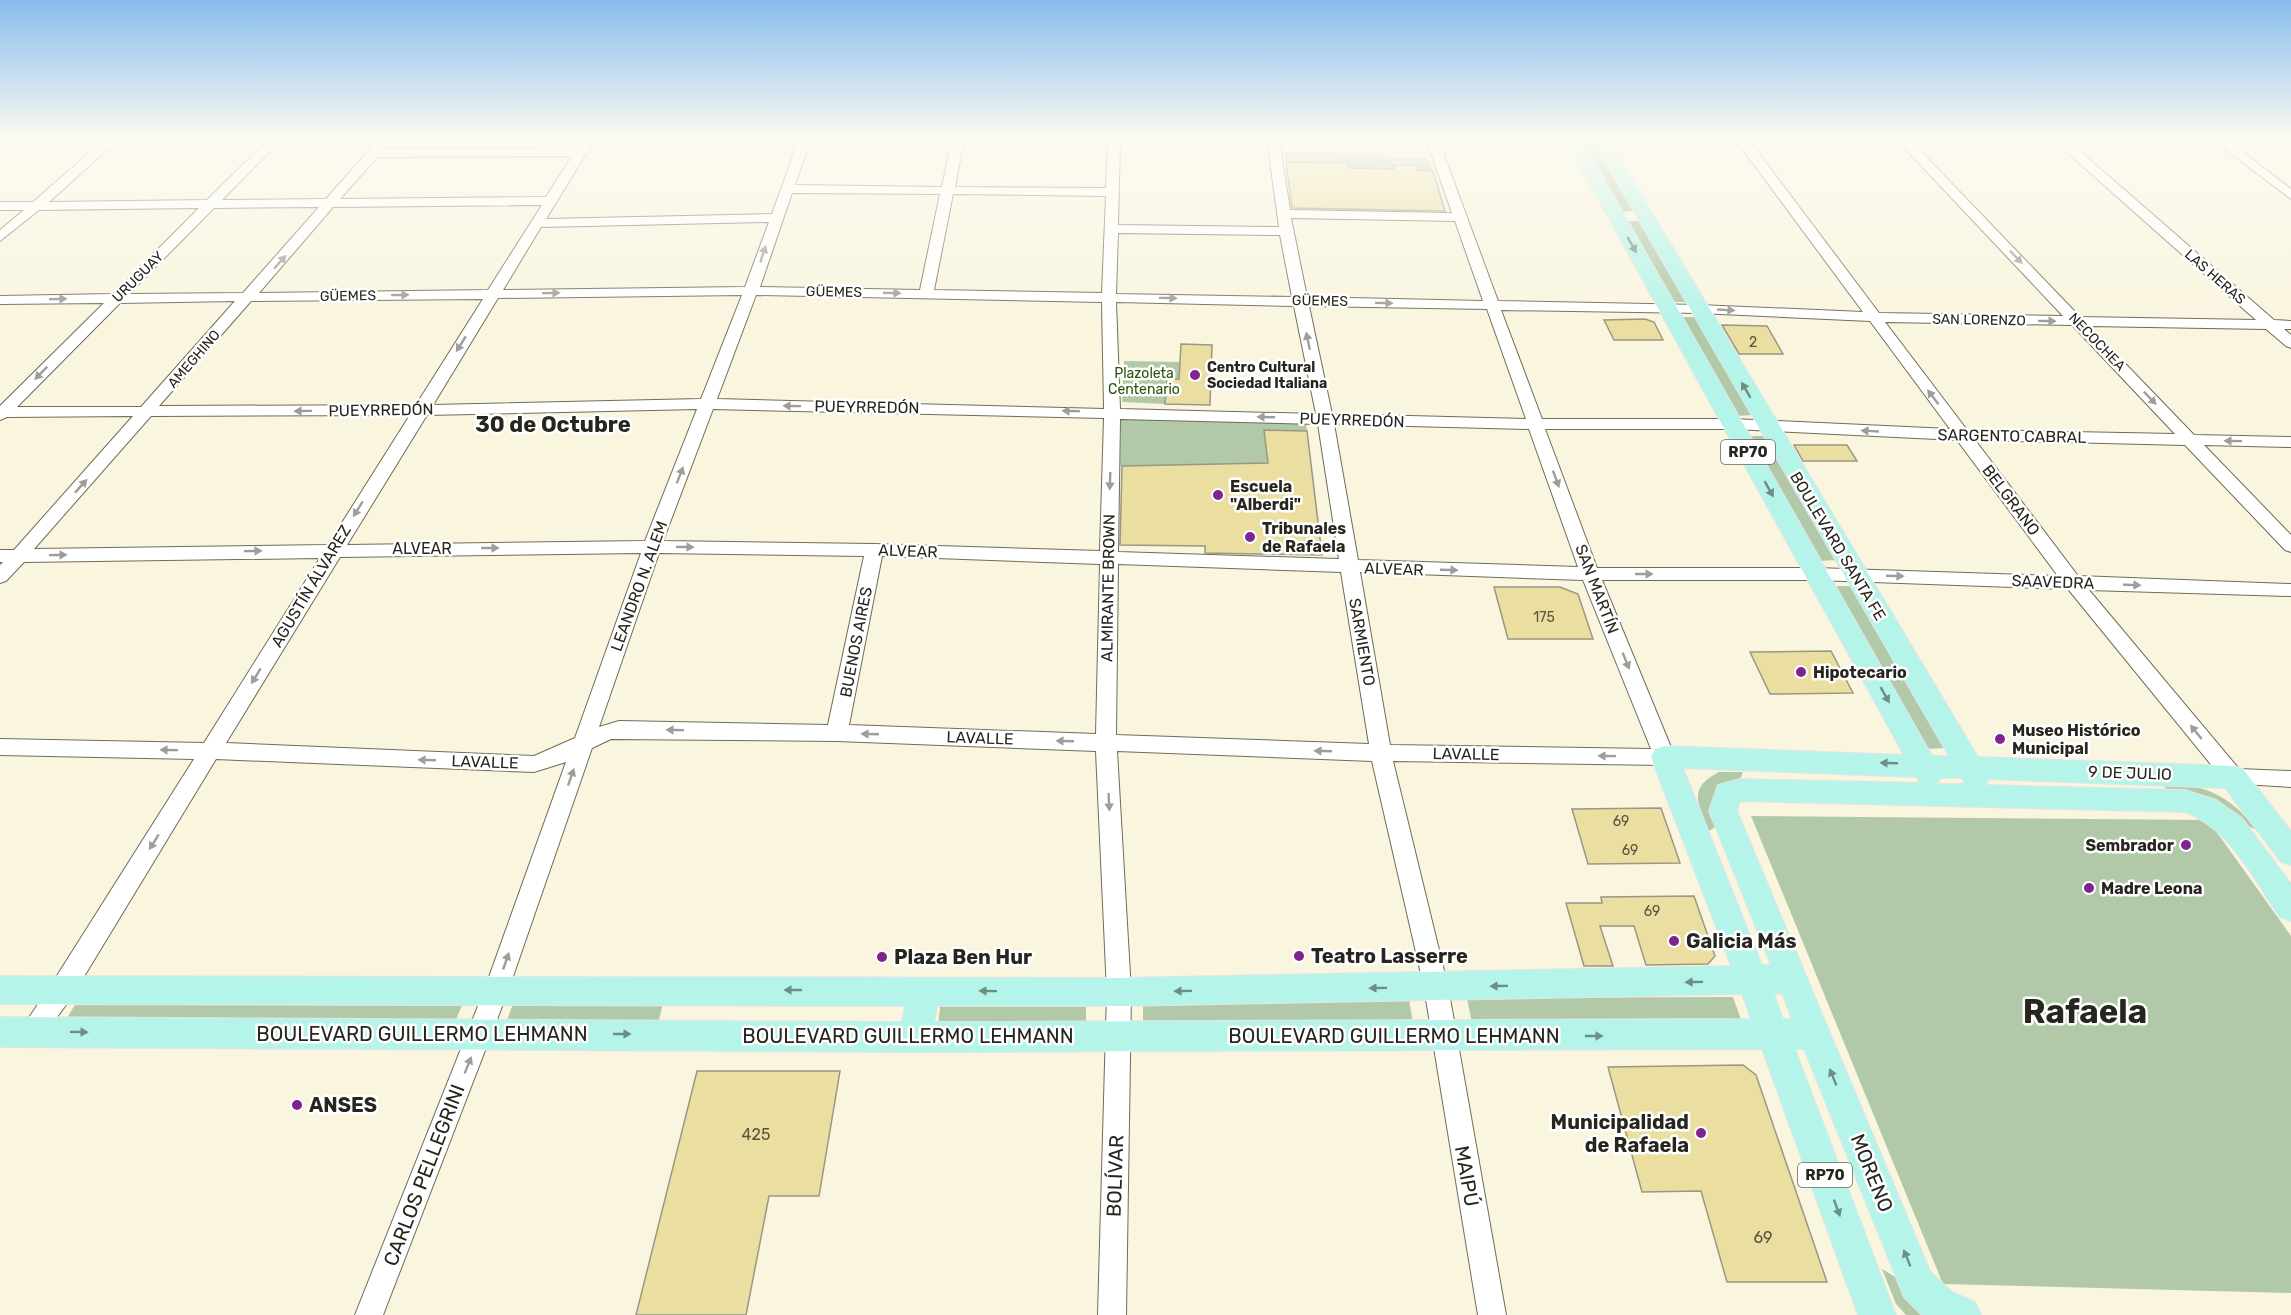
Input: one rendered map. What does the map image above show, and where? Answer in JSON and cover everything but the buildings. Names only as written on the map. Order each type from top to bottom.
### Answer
[{"type":"main road","name":"BOULEVARD SANTA FE","points":[[1608,200],[1941,796]]},
{"type":"main road","name":"BOULEVARD SANTA FE","points":[[1635,200],[1986,796]]},
{"type":"main road","points":[[1617,217],[1645,217]]},
{"type":"main road","name":"LAVALLE","points":[[1665,757],[1968,766]]},
{"type":"main road","name":"SAN MARTÍN","points":[[1665,757],[1772,1035]]},
{"type":"main road","name":"9 DE JULIO","points":[[1968,766],[2233,777]]},
{"type":"main road","name":"BELGRANO","points":[[2233,777],[2291,853]]},
{"type":"main road","points":[[1815,1034],[1723,811],[1728,793],[1740,790],[1986,796]]},
{"type":"main road","name":"9 DE JULIO","points":[[1986,796],[2185,801],[2206,808],[2232,826],[2291,908]]},
{"type":"main road","points":[[0,990],[1119,992],[1794,980]]},
{"type":"main road","points":[[915,1037],[924,990]]},
{"type":"main road","points":[[672,1034],[684,991]]},
{"type":"main road","name":"BOULEVARD GUILLERMO LEHMANN","points":[[0,1032],[915,1037],[1815,1034]]},
{"type":"main road","name":"MORENO","points":[[1815,1034],[1917,1284],[1951,1310]]},
{"type":"main road","name":"RP70","points":[[1772,1035],[1877,1315]]},
{"type":"street","points":[[0,237],[42,200]]},
{"type":"street","name":"URUGUAY","points":[[1,413],[215,200]]},
{"type":"street","name":"AMEGHINO","points":[[0,577],[335,200]]},
{"type":"street","name":"LEANDRO N. ALEM","points":[[479,1036],[652,547],[751,291],[783,200]]},
{"type":"street","points":[[926,294],[945,200]]},
{"type":"street","name":"ALMIRANTE BROWN","points":[[1112,200],[1109,296],[1112,412],[1106,743],[1119,992],[1119,1036]]},
{"type":"street","name":"SARMIENTO","points":[[1282,200],[1286,231],[1325,419],[1381,753],[1436,987],[1443,1036]]},
{"type":"street","name":"SAN MARTÍN","points":[[1453,200],[1590,574],[1665,757]]},
{"type":"street","name":"BELGRANO","points":[[1787,200],[2073,583],[2233,777]]},
{"type":"street","name":"NECOCHEA","points":[[1961,200],[2291,546]]},
{"type":"street","name":"LAS HERAS","points":[[2128,200],[2291,344]]},
{"type":"street","points":[[0,206],[331,205],[551,201]]},
{"type":"street","name":"AGUSTÍN ÁLVAREZ","points":[[32,1031],[62,990],[419,410],[551,201]]},
{"type":"street","points":[[1284,214],[1459,217]]},
{"type":"street","points":[[537,223],[775,218]]},
{"type":"street","points":[[1113,229],[1286,231]]},
{"type":"street","name":"GÜEMES","points":[[0,300],[751,291],[1668,308]]},
{"type":"street","name":"SAN LORENZO","points":[[1668,308],[1874,317],[2291,325]]},
{"type":"street","name":"PUEYRREDÓN","points":[[1,413],[419,410],[707,404],[1536,424],[1733,424]]},
{"type":"street","name":"SARGENTO CABRAL","points":[[1733,424],[1961,435],[2291,442]]},
{"type":"street","name":"ALVEAR","points":[[0,555],[333,549],[652,547],[874,550],[1590,574],[1816,574]]},
{"type":"street","name":"BUENOS AIRES","points":[[837,733],[874,550]]},
{"type":"street","name":"SAAVEDRA","points":[[1816,574],[2291,590]]},
{"type":"street","name":"LAVALLE","points":[[0,747],[211,751],[534,764],[555,760],[584,741],[604,732],[619,729],[837,733],[1381,753],[1665,757]]},
{"type":"street","name":"9 DE JULIO","points":[[2233,777],[2291,779]]},
{"type":"street","name":"CARLOS PELLEGRINI","points":[[369,1315],[479,1036]]},
{"type":"street","name":"BOLÍVAR","points":[[1112,1315],[1119,1036]]},
{"type":"street","name":"MAIPÚ","points":[[1443,1036],[1492,1315]]},
{"type":"green space","points":[[1614,200],[1628,200],[1634,211],[1621,212]]},
{"type":"green space","points":[[1626,221],[1639,221],[1686,302],[1672,302]]},
{"type":"green space","points":[[1681,317],[1695,317],[1753,415],[1736,416]]},
{"type":"green space","name":"Plazoleta Centenario","points":[[1124,361],[1180,362],[1179,380],[1167,379],[1165,404],[1122,402]]},
{"type":"green space","points":[[1121,418],[1306,424],[1307,431],[1264,431],[1268,463],[1120,466]]},
{"type":"green space","points":[[1748,436],[1765,436],[1837,560],[1819,561]]},
{"type":"green space","points":[[1834,586],[1852,586],[1946,748],[1925,749]]},
{"type":"green space","points":[[1719,772],[1743,772],[1720,824],[1709,831],[1699,805],[1699,791],[1702,784]]},
{"type":"green space","points":[[2157,782],[2188,785],[2213,793],[2235,807],[2257,830],[2173,793]]},
{"type":"green space","points":[[1751,816],[2208,820],[2291,936],[2291,1293],[1943,1284]]},
{"type":"green space","points":[[1733,997],[1742,1022],[1472,1023],[1467,998]]},
{"type":"green space","points":[[79,998],[464,1000],[454,1025],[64,1023]]},
{"type":"green space","points":[[515,998],[664,999],[658,1024],[506,1023]]},
{"type":"green space","points":[[1086,999],[1086,1024],[938,1025],[941,1000]]},
{"type":"green space","points":[[1409,999],[1413,1024],[1143,1025],[1143,1000]]},
{"type":"green space","points":[[1882,1269],[1904,1282],[1936,1315],[1906,1315],[1896,1304]]},
{"type":"place","name":"Centro Cultural Sociedad Italiana","points":[[1195,375]]},
{"type":"place","name":"Escuela \"Alberdi\"","points":[[1218,495]]},
{"type":"place","name":"Tribunales de Rafaela","points":[[1250,537]]},
{"type":"place","name":"Hipotecario","points":[[1801,672]]},
{"type":"place","name":"Museo Histórico Municipal","points":[[2000,739]]},
{"type":"place","name":"Sembrador","points":[[2186,845]]},
{"type":"place","name":"Madre Leona","points":[[2089,888]]},
{"type":"place","name":"Galicia Más","points":[[1674,941]]},
{"type":"place","name":"Teatro Lasserre","points":[[1299,956]]},
{"type":"place","name":"Plaza Ben Hur","points":[[882,957]]},
{"type":"place","name":"ANSES","points":[[297,1105]]},
{"type":"place","name":"Municipalidad de Rafaela","points":[[1701,1133]]},
{"type":"district","name":"30 de Octubre","points":[[553,424]]},
{"type":"district","name":"Rafaela","points":[[2085,1011]]}]
